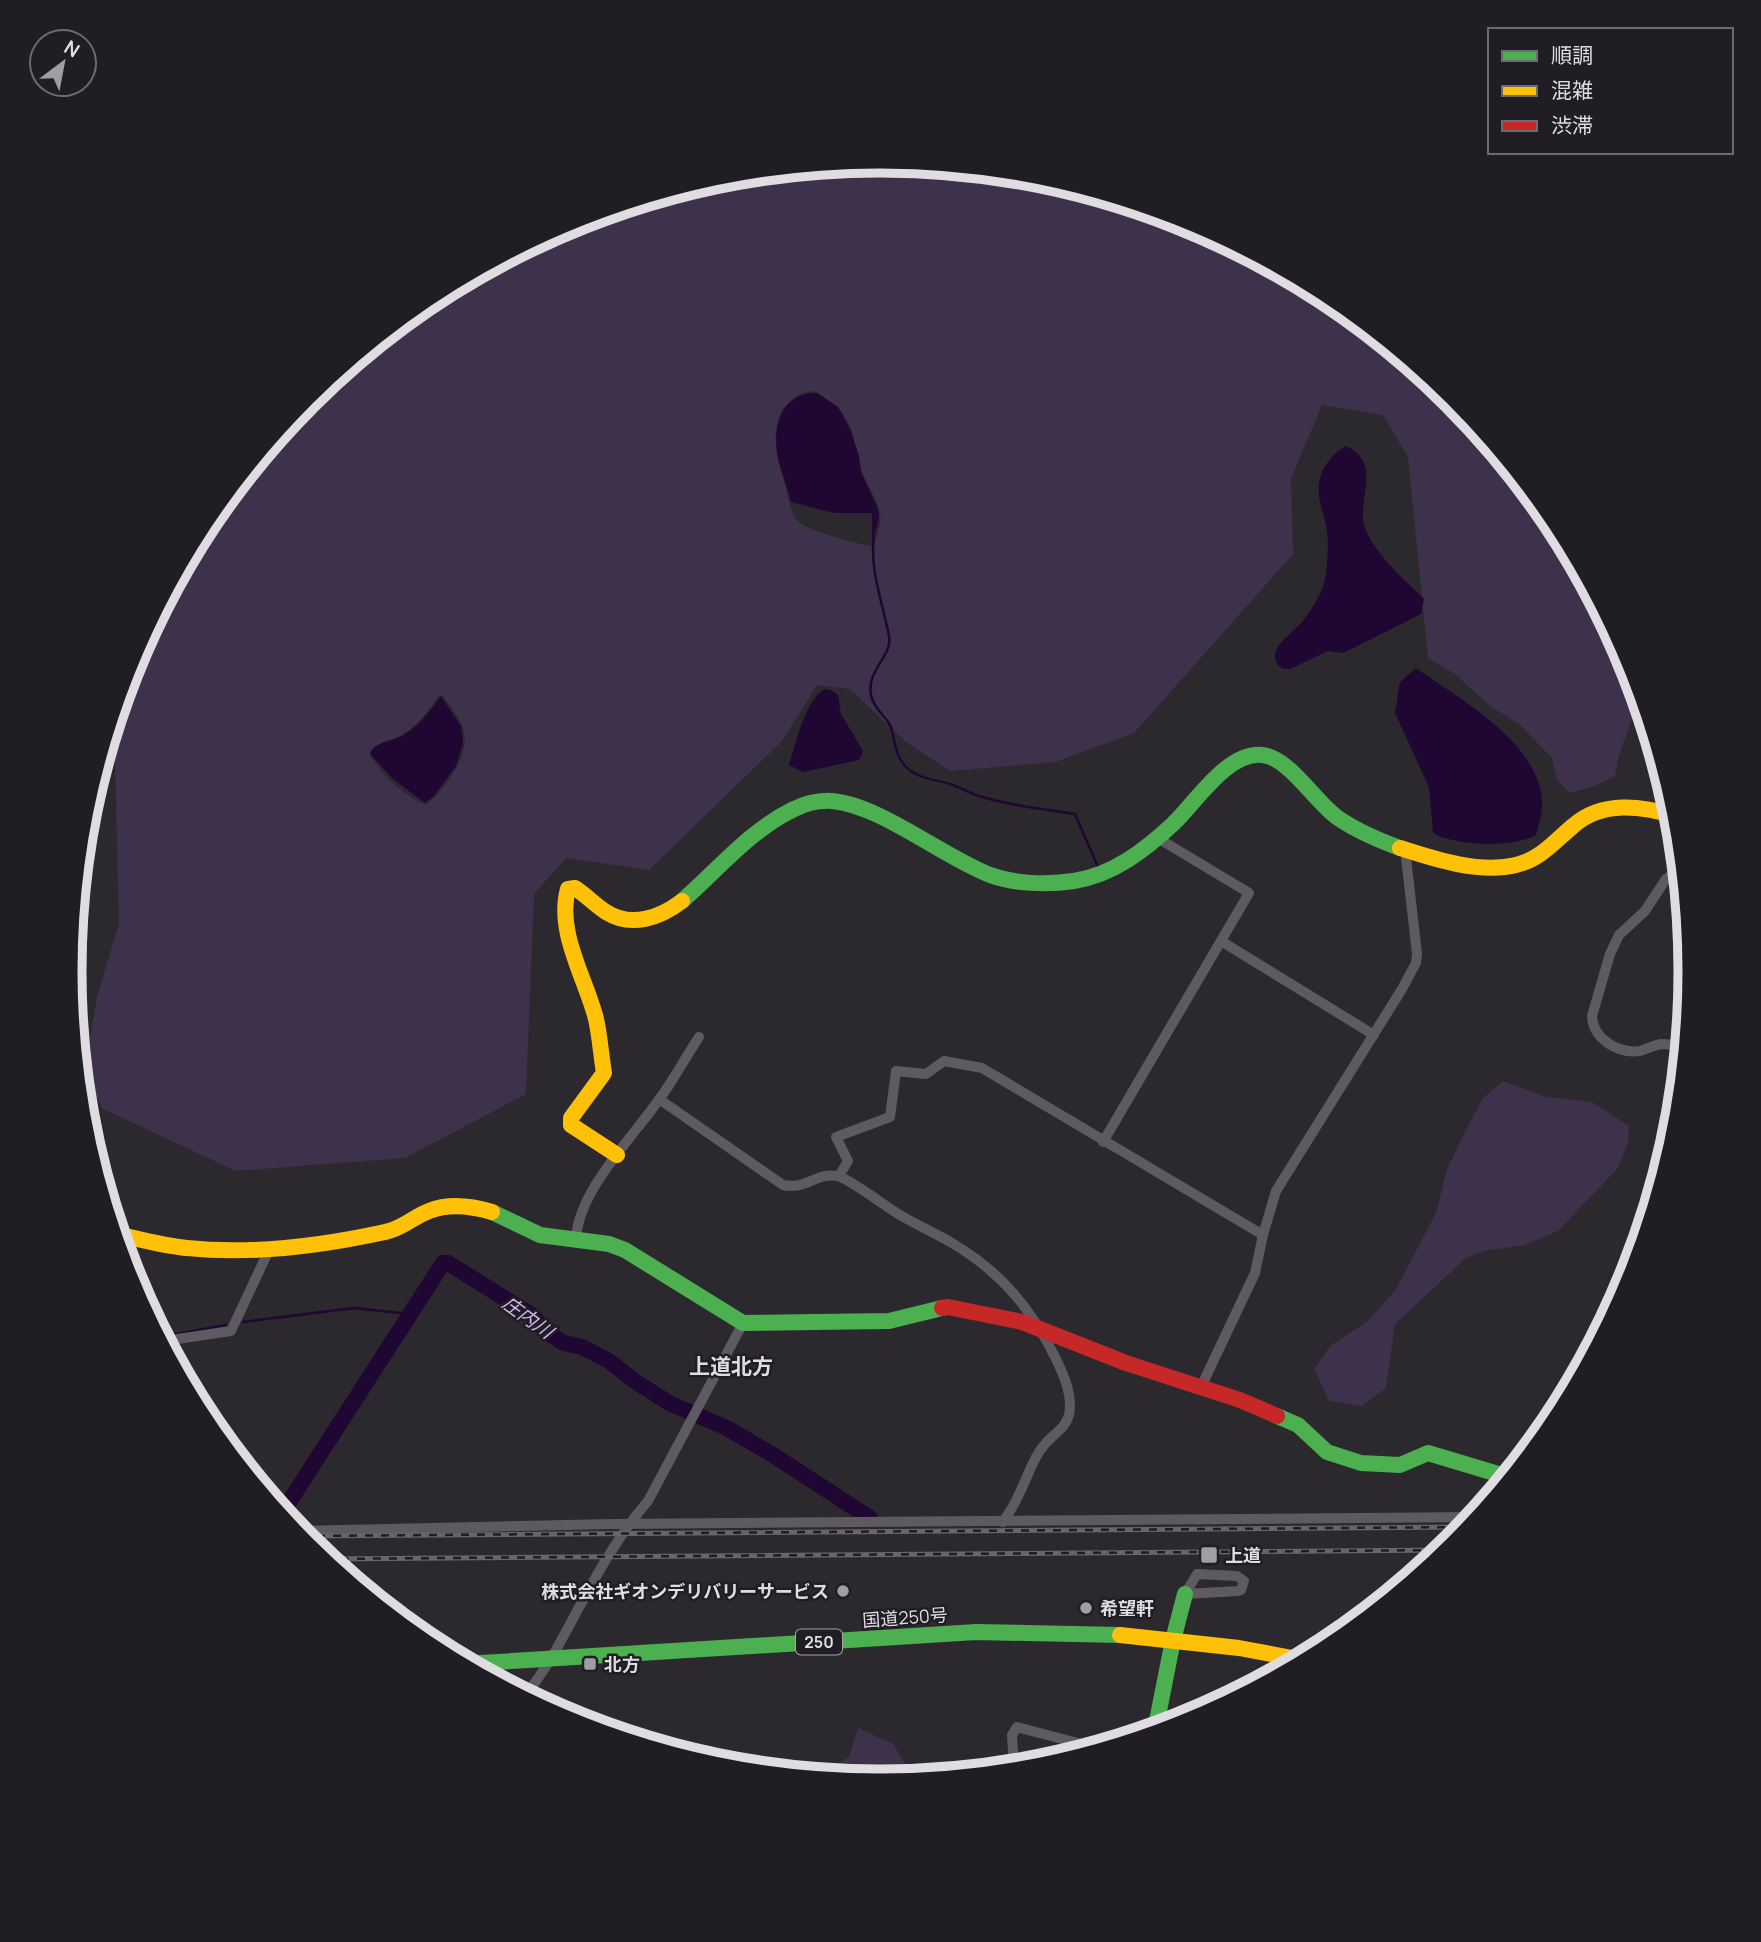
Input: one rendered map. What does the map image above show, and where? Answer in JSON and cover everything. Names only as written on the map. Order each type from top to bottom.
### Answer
[{"type":"main road","points":[[617,1155],[571,1125],[571,1118],[604,1073],[595,1017],[566,919],[564,900],[568,889],[575,888],[618,919],[635,921],[664,914],[685,900],[745,842],[789,812],[813,802],[829,799],[854,805],[971,867],[1014,882],[1071,882],[1097,877],[1132,857],[1156,837],[1227,766],[1241,757],[1258,754],[1267,755],[1285,765],[1327,810],[1369,835],[1405,849],[1456,862],[1516,865],[1557,844],[1575,824],[1598,812],[1623,806],[1662,812]]},
{"type":"main road","points":[[128,1237],[184,1248],[269,1250],[388,1232],[429,1211],[468,1205],[496,1213],[540,1235],[576,1238],[625,1250],[743,1323],[890,1321],[948,1307],[1021,1322],[1126,1363],[1240,1399],[1298,1424],[1327,1452],[1362,1463],[1400,1465],[1428,1453],[1500,1474]]},
{"type":"main road","points":[[1157,1719],[1185,1594]]},
{"type":"main road","name":"国道250号","points":[[483,1663],[976,1632],[1110,1634],[1239,1648],[1288,1657]]},
{"type":"street","points":[[1103,1142],[1250,893],[1156,837]]},
{"type":"street","points":[[1201,1387],[1255,1273],[1276,1191],[1416,963],[1411,887],[1405,849]]},
{"type":"street","points":[[1673,874],[1666,879],[1645,911],[1619,935],[1609,954],[1592,1016],[1597,1035],[1621,1049],[1639,1051],[1660,1044],[1675,1045]]},
{"type":"street","points":[[1221,941],[1374,1035]]},
{"type":"street","points":[[576,1238],[582,1207],[659,1100],[698,1037]]},
{"type":"street","points":[[839,1176],[848,1161],[836,1137],[890,1117],[896,1071],[926,1074],[944,1061],[982,1068],[1263,1235]]},
{"type":"street","points":[[659,1100],[783,1185],[794,1188],[806,1185],[815,1177],[839,1176],[901,1216],[976,1258],[1020,1298],[1041,1329],[1065,1377],[1070,1401],[1069,1417],[1059,1432],[1045,1444],[1003,1522]]},
{"type":"street","points":[[173,1340],[231,1331],[269,1250]]},
{"type":"street","points":[[531,1689],[551,1659],[604,1562],[628,1524],[648,1501],[743,1323]]},
{"type":"street","points":[[312,1531],[628,1524],[1462,1517]]},
{"type":"street","points":[[1197,1574],[1237,1576],[1244,1581],[1238,1591],[1185,1594],[1197,1574]]},
{"type":"street","points":[[1013,1758],[1012,1735],[1017,1727],[1080,1744]]},
{"type":"shaded area","points":[[828,174],[933,174],[1036,188],[1137,215],[1186,234],[1234,255],[1324,307],[1407,371],[1481,445],[1514,485],[1572,572],[1618,666],[1635,710],[1615,776],[1595,786],[1570,793],[1557,780],[1552,758],[1519,724],[1490,706],[1455,674],[1428,658],[1408,457],[1383,415],[1322,405],[1291,479],[1293,554],[1134,733],[1055,762],[950,771],[906,742],[850,689],[817,685],[782,741],[649,870],[566,858],[534,894],[526,1094],[405,1158],[236,1171],[103,1109],[91,1086],[87,1055],[97,997],[119,923],[115,746],[125,714],[143,666],[189,572],[247,485],[280,445],[354,371],[395,338],[437,307],[527,255],[624,215],[725,188],[776,180]],"holes":[[[813,391],[839,409],[850,426],[863,474],[880,514],[874,546],[811,529],[797,520],[792,509],[778,461],[777,423],[788,402]],[[442,695],[463,728],[464,749],[455,770],[426,805],[394,784],[369,754],[375,746],[398,737],[414,726],[438,696]]]},
{"type":"shaded area","points":[[817,393],[838,407],[850,429],[861,472],[878,509],[879,518],[872,545],[872,513],[834,513],[791,502],[780,467],[777,427],[786,406],[794,399],[804,394]]},
{"type":"shaded area","points":[[1346,446],[1358,454],[1364,463],[1366,485],[1363,522],[1367,533],[1385,560],[1424,599],[1421,614],[1343,653],[1328,651],[1290,669],[1283,669],[1277,663],[1276,651],[1307,615],[1319,596],[1324,581],[1328,537],[1320,500],[1320,480],[1329,460]]},
{"type":"shaded area","points":[[1416,668],[1490,721],[1523,754],[1534,772],[1542,797],[1536,835],[1514,842],[1484,844],[1455,841],[1433,833],[1429,787],[1395,713],[1400,682]]},
{"type":"shaded area","points":[[825,689],[838,695],[841,714],[863,751],[859,760],[803,772],[789,765],[807,712],[818,694]]},
{"type":"shaded area","points":[[441,696],[461,726],[463,743],[456,766],[434,796],[425,803],[393,779],[370,754],[380,744],[402,736],[414,728]]},
{"type":"shaded area","points":[[1503,1081],[1546,1097],[1592,1102],[1629,1126],[1628,1142],[1618,1168],[1558,1231],[1525,1245],[1484,1251],[1466,1258],[1395,1324],[1386,1388],[1362,1406],[1329,1401],[1314,1369],[1330,1346],[1368,1321],[1396,1289],[1436,1213],[1447,1169],[1465,1132],[1483,1098]]},
{"type":"shaded area","points":[[858,1728],[893,1744],[908,1768],[832,1768],[849,1757]]},
{"type":"waterway","points":[[874,535],[873,561],[889,643],[872,678],[871,695],[874,704],[891,727],[899,758],[918,775],[954,785],[979,796],[1015,805],[1075,814],[1098,867]]},
{"type":"waterway","name":"庄内川","points":[[287,1505],[443,1263],[448,1263],[533,1316],[546,1332],[564,1343],[582,1347],[609,1361],[671,1404],[727,1428],[870,1518]]},
{"type":"waterway","points":[[243,1322],[354,1308],[410,1314]]},
{"type":"waterway","points":[[171,1335],[226,1325]]},
{"type":"railway","points":[[317,1536],[1452,1527]]},
{"type":"railway","points":[[341,1559],[1429,1550]]},
{"type":"traffic: fast","points":[[682,901],[761,829],[797,808],[822,801],[851,805],[891,821],[972,867],[1000,878],[1042,883],[1088,878],[1128,860],[1151,843],[1173,824],[1225,769],[1249,756],[1262,755],[1282,763],[1338,818],[1368,835],[1400,848]]},
{"type":"traffic: fast","points":[[492,1212],[540,1235],[609,1244],[625,1250],[743,1323],[889,1321],[942,1308]]},
{"type":"traffic: fast","points":[[1277,1416],[1298,1425],[1327,1452],[1361,1463],[1400,1465],[1428,1453],[1500,1474]]},
{"type":"traffic: fast","points":[[1157,1719],[1185,1594]]},
{"type":"traffic: fast","points":[[483,1663],[976,1632],[1120,1635]]},
{"type":"traffic: slow","points":[[1400,848],[1457,864],[1502,867],[1533,858],[1584,818],[1597,812],[1636,808],[1663,813]]},
{"type":"traffic: slow","points":[[617,1155],[571,1125],[571,1118],[604,1073],[596,1019],[569,938],[565,905],[568,889],[575,888],[606,912],[625,919],[655,916],[682,901]]},
{"type":"traffic: slow","points":[[128,1237],[187,1248],[262,1250],[312,1245],[385,1232],[429,1211],[444,1207],[469,1207],[492,1212]]},
{"type":"traffic: slow","points":[[1120,1635],[1239,1648],[1288,1657]]},
{"type":"traffic: jam","points":[[942,1308],[1022,1322],[1126,1363],[1240,1400],[1277,1416]]},
{"type":"place","name":"上道","points":[[1209,1555]]},
{"type":"place","name":"株式会社ギオンデリバリーサービス","points":[[843,1591]]},
{"type":"place","name":"希望軒","points":[[1086,1608]]},
{"type":"place","name":"北方","points":[[590,1664]]},
{"type":"district","name":"上道北方","points":[[731,1366]]}]
